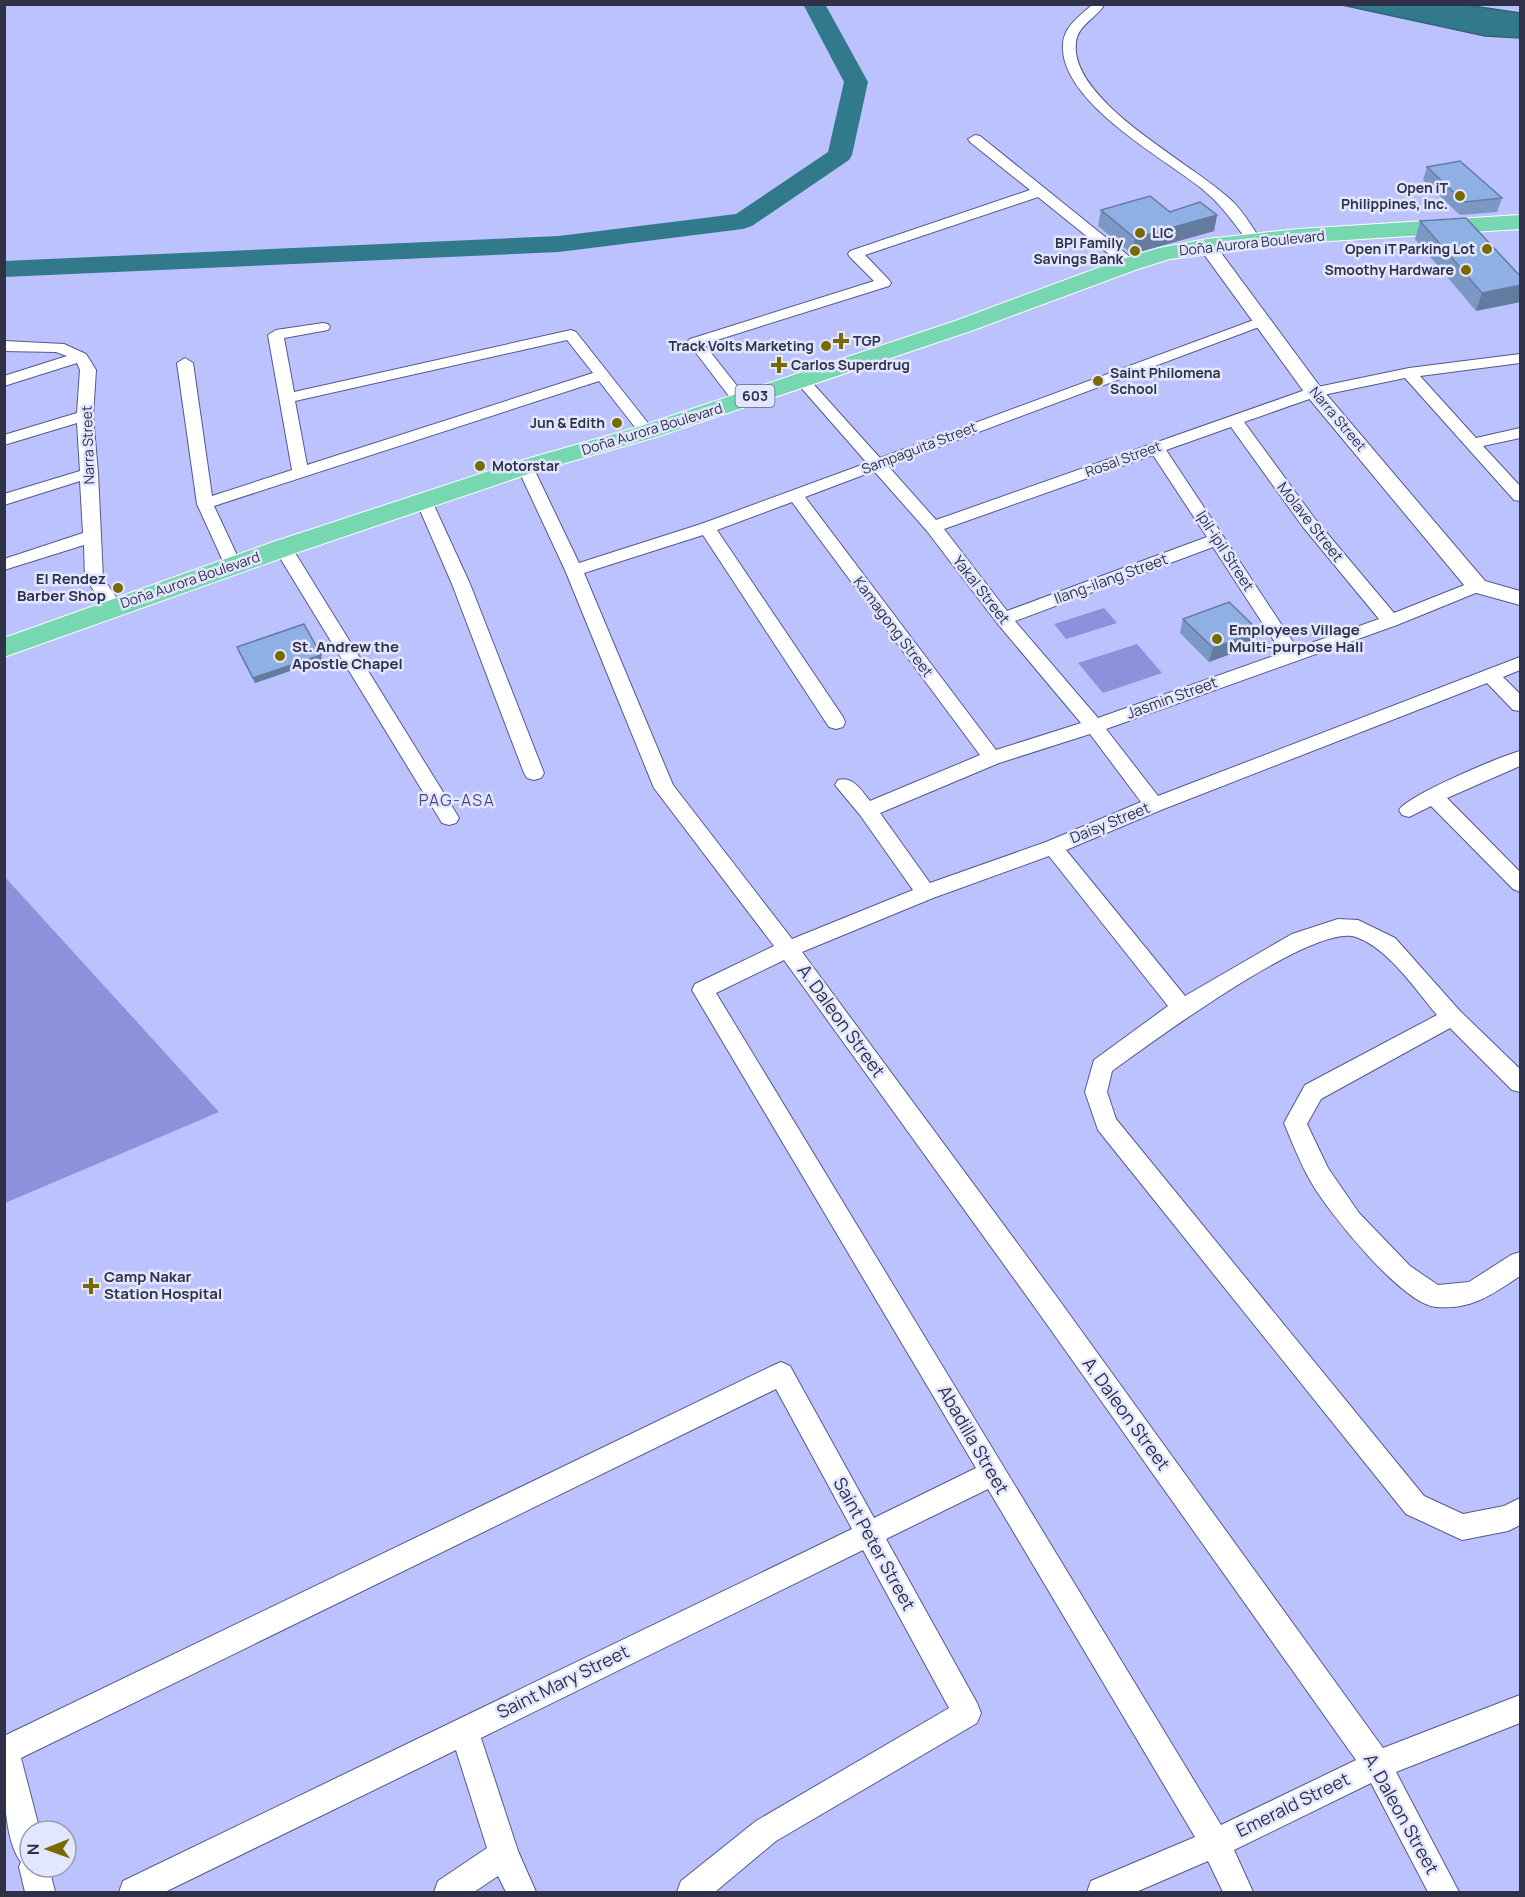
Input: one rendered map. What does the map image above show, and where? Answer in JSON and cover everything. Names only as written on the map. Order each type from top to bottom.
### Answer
[{"type":"main road","name":"Doña Aurora Boulevard","points":[[4,648],[283,548],[525,467],[647,432],[741,401],[963,326],[1130,264],[1167,253],[1254,240],[1521,222]]},
{"type":"street","points":[[1097,7],[1074,30],[1071,37],[1069,44],[1076,73],[1102,106],[1129,131],[1206,184],[1228,204],[1254,240]]},
{"type":"street","points":[[975,139],[1130,264]]},
{"type":"street","points":[[741,401],[695,342],[884,283],[855,254],[1041,191]]},
{"type":"street","name":"Narra Street","points":[[1207,246],[1314,392],[1477,586]]},
{"type":"street","name":"Sampaguita Street","points":[[574,570],[707,528],[1262,321]]},
{"type":"street","points":[[300,472],[276,335],[323,327]]},
{"type":"street","points":[[287,398],[571,335],[647,432]]},
{"type":"street","points":[[4,346],[59,347],[81,357]]},
{"type":"street","points":[[4,381],[81,357]]},
{"type":"street","name":"Narra Street","points":[[81,357],[88,370],[85,416],[90,473],[94,578],[114,607]]},
{"type":"street","name":"Rosal Street","points":[[933,527],[1314,392],[1409,373],[1521,358]]},
{"type":"street","points":[[185,363],[205,504],[233,566]]},
{"type":"street","points":[[1409,373],[1521,496]]},
{"type":"street","points":[[205,504],[602,375]]},
{"type":"street","name":"Yakal Street","points":[[802,380],[933,527],[1003,619],[1094,726],[1154,805]]},
{"type":"street","points":[[4,440],[85,416]]},
{"type":"street","name":"Molave Street","points":[[1233,419],[1309,523],[1391,621]]},
{"type":"street","points":[[1473,443],[1521,433]]},
{"type":"street","name":"Ipil-ipil Street","points":[[1156,447],[1293,655]]},
{"type":"street","name":"A. Daleon Street","points":[[525,467],[574,570],[664,788],[788,949],[1052,1310],[1377,1765],[1444,1893]]},
{"type":"street","points":[[4,500],[90,473]]},
{"type":"street","name":"Kamagong Street","points":[[796,495],[992,758]]},
{"type":"street","points":[[424,501],[461,584],[534,773]]},
{"type":"street","points":[[707,528],[836,722]]},
{"type":"street","points":[[4,565],[92,536]]},
{"type":"street","name":"Ilang-ilang Street","points":[[1003,619],[1218,539]]},
{"type":"street","points":[[283,548],[449,818]]},
{"type":"street","points":[[1477,586],[1521,598]]},
{"type":"street","name":"Jasmin Street","points":[[867,810],[992,758],[1094,726],[1391,621],[1477,586]]},
{"type":"street","name":"Daisy Street","points":[[703,990],[788,949],[926,893],[1053,847],[1154,805],[1521,663]]},
{"type":"street","points":[[1490,675],[1521,705]]},
{"type":"street","points":[[1409,810],[1433,796],[1521,758]]},
{"type":"street","points":[[845,785],[867,810],[926,893]]},
{"type":"street","points":[[1433,796],[1521,884]]},
{"type":"street","points":[[1053,847],[1182,1008]]},
{"type":"street","points":[[1521,1083],[1452,1017],[1388,944],[1358,928],[1338,927],[1299,940],[1182,1008],[1102,1066],[1096,1092],[1106,1122],[1414,1505],[1462,1527],[1509,1518],[1521,1511]]},
{"type":"street","name":"Abadilla Street","points":[[703,990],[877,1276],[992,1474],[1215,1843],[1238,1893]]},
{"type":"street","points":[[1452,1017],[1313,1092],[1295,1123],[1319,1175],[1351,1220],[1401,1274],[1435,1296],[1473,1293],[1521,1263]]},
{"type":"street","name":"Saint Peter Street","points":[[5,1751],[781,1374],[967,1713],[766,1831],[692,1893]]},
{"type":"street","name":"Saint Mary Street","points":[[134,1893],[992,1474]]},
{"type":"street","name":"Emerald Street","points":[[1101,1893],[1215,1843],[1377,1765],[1521,1709]]},
{"type":"street","points":[[464,1730],[504,1854],[520,1893]]},
{"type":"street","points":[[5,1751],[22,1819]]},
{"type":"street","points":[[449,1893],[504,1854]]},
{"type":"shaded area","points":[[1342,5],[1466,5],[1520,13],[1520,38],[1485,36]]},
{"type":"shaded area","points":[[1104,608],[1117,623],[1066,639],[1054,624]]},
{"type":"shaded area","points":[[1137,644],[1162,673],[1103,693],[1078,663]]},
{"type":"shaded area","points":[[4,876],[219,1112],[5,1203],[4,1203]]},
{"type":"building","points":[[1460,161],[1502,198],[1464,202],[1427,167]]},
{"type":"building","points":[[1150,196],[1170,212],[1200,202],[1217,215],[1135,238],[1101,210]]},
{"type":"building","points":[[1466,218],[1521,277],[1521,285],[1482,293],[1420,221]]},
{"type":"building","points":[[1229,602],[1259,631],[1213,648],[1183,619]]},
{"type":"building","name":"St. Andrew the Apostle Chapel","points":[[304,624],[321,655],[253,678],[237,647]]},
{"type":"waterway","points":[[4,269],[559,244],[743,221],[840,155],[856,82],[814,4]]},
{"type":"place","name":"Open iT Philippines, Inc.","points":[[1460,196]]},
{"type":"place","name":"LIC","points":[[1140,233]]},
{"type":"place","name":"Open iT Parking Lot","points":[[1487,249]]},
{"type":"place","name":"BPI Family Savings Bank","points":[[1135,251]]},
{"type":"place","name":"Smoothy Hardware","points":[[1466,270]]},
{"type":"place","name":"TGP","points":[[841,341]]},
{"type":"place","name":"Track Volts Marketing","points":[[826,346]]},
{"type":"place","name":"Carlos Superdrug","points":[[779,365]]},
{"type":"place","name":"Saint Philomena School","points":[[1098,381]]},
{"type":"place","name":"Jun & Edith","points":[[617,423]]},
{"type":"place","name":"Motorstar","points":[[480,466]]},
{"type":"place","name":"El Rendez Barber Shop","points":[[118,588]]},
{"type":"place","name":"Employees Village Multi-purpose Hall","points":[[1217,639]]},
{"type":"place","name":"St. Andrew the Apostle Chapel","points":[[280,656]]},
{"type":"place","name":"Camp Nakar Station Hospital","points":[[91,1286]]},
{"type":"district","name":"PAG-ASA","points":[[457,800]]}]
